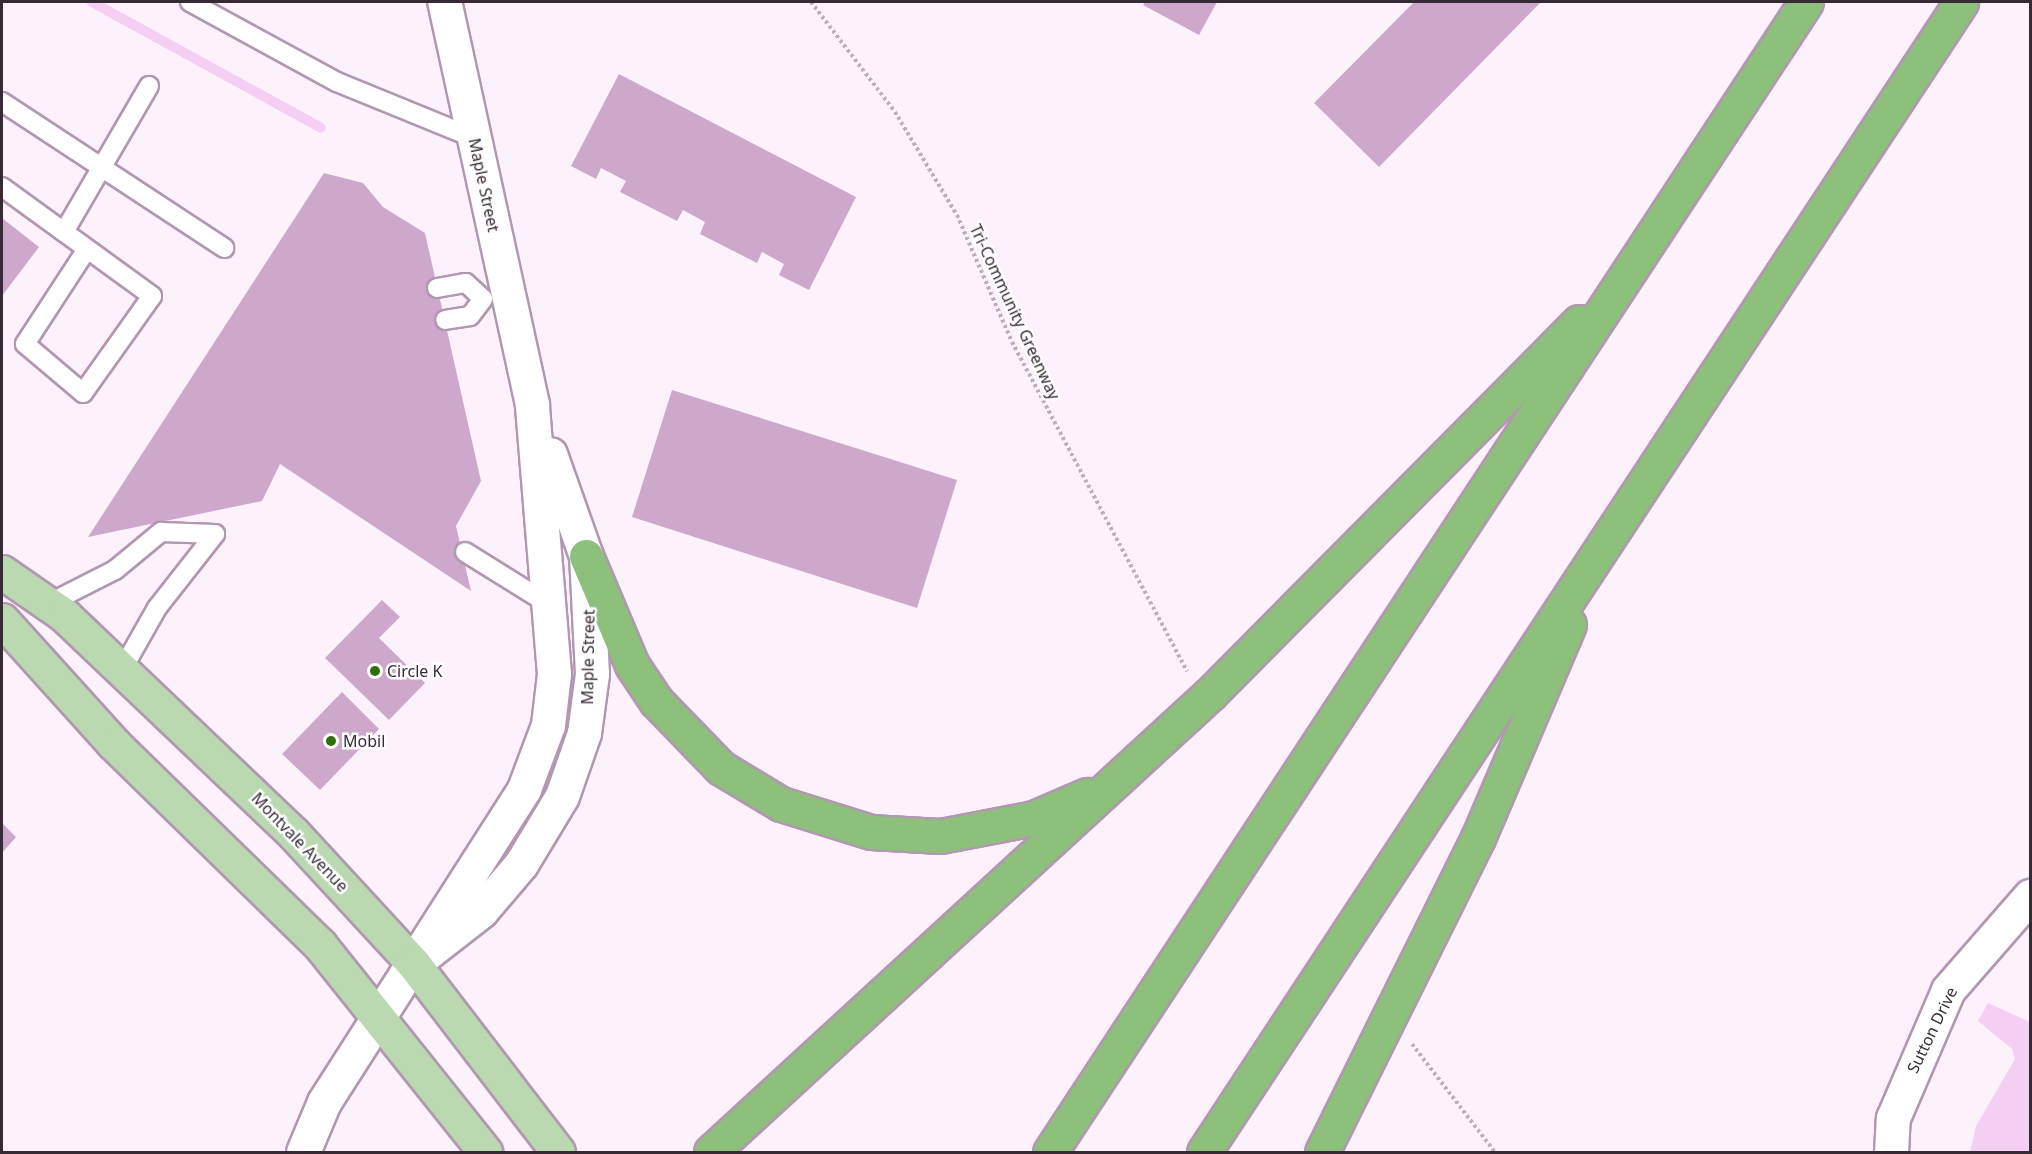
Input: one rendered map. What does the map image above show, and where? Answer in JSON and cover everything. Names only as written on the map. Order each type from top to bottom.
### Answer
[{"type":"highway","points":[[1050,1152],[1806,2]]},
{"type":"highway","points":[[1204,1152],[1961,2]]},
{"type":"highway","points":[[711,1152],[1153,746],[1632,267]]},
{"type":"highway","points":[[1322,1152],[1478,838],[1603,546]]},
{"type":"highway","points":[[585,556],[632,665],[675,724],[751,789],[821,820],[905,836],[997,828],[1079,800],[1153,746]]},
{"type":"main road","name":"Montvale Avenue","points":[[2,572],[48,603],[123,668],[293,833],[413,963],[558,1152]]},
{"type":"main road","points":[[2,620],[113,743],[320,945],[379,1016],[485,1152]]},
{"type":"street","name":"Maple Street","points":[[413,963],[465,925],[507,882],[551,818],[571,774],[584,734],[592,674],[585,556],[495,296],[474,138],[444,2]]},
{"type":"street","name":"Maple Street","points":[[303,1152],[324,1102],[524,789],[538,758],[554,674],[552,606],[532,404]]},
{"type":"street","name":"Sutton Drive","points":[[1891,1152],[1893,1118],[1948,990],[2031,896]]},
{"type":"lane","points":[[194,2],[337,82],[474,138]]},
{"type":"lane","points":[[64,232],[149,86]]},
{"type":"lane","points":[[2,102],[104,165],[224,248]]},
{"type":"lane","points":[[2,187],[152,296],[83,393],[24,344],[87,249]]},
{"type":"lane","points":[[437,288],[466,283],[495,296],[471,316],[445,320]]},
{"type":"lane","points":[[48,603],[115,570],[161,532],[215,534],[158,608],[123,668]]},
{"type":"lane","points":[[465,552],[552,606]]},
{"type":"path","name":"Tri-Community Greenway","points":[[811,2],[895,112],[957,215],[1012,342],[1192,679]]},
{"type":"path","points":[[1404,1034],[1495,1152]]},
{"type":"shaded area","points":[[1988,1003],[2030,1022],[2030,1152],[1970,1152],[1976,1126],[2015,1059],[2012,1049],[1978,1021]]},
{"type":"building","points":[[1145,2],[1217,2],[1199,35],[1143,5]]},
{"type":"building","points":[[1414,2],[1541,2],[1379,167],[1314,103]]},
{"type":"building","points":[[619,74],[856,197],[809,290],[779,275],[784,264],[762,252],[757,263],[700,234],[705,222],[683,210],[677,221],[620,192],[626,181],[601,168],[596,179],[571,166]]},
{"type":"building","points":[[324,173],[363,183],[383,207],[425,233],[481,481],[456,526],[471,591],[280,464],[262,501],[88,537]]},
{"type":"building","points":[[2,218],[39,247],[2,296]]},
{"type":"building","points":[[672,390],[957,480],[917,608],[632,517]]},
{"type":"building","name":"Circle K","points":[[382,600],[400,617],[379,638],[425,683],[389,720],[325,658]]},
{"type":"building","name":"Mobil","points":[[342,692],[379,729],[320,790],[282,754]]},
{"type":"building","points":[[2,823],[16,837],[2,853]]},
{"type":"waterway","points":[[92,2],[321,128]]},
{"type":"place","name":"Circle K","points":[[375,671]]},
{"type":"place","name":"Mobil","points":[[331,741]]}]
